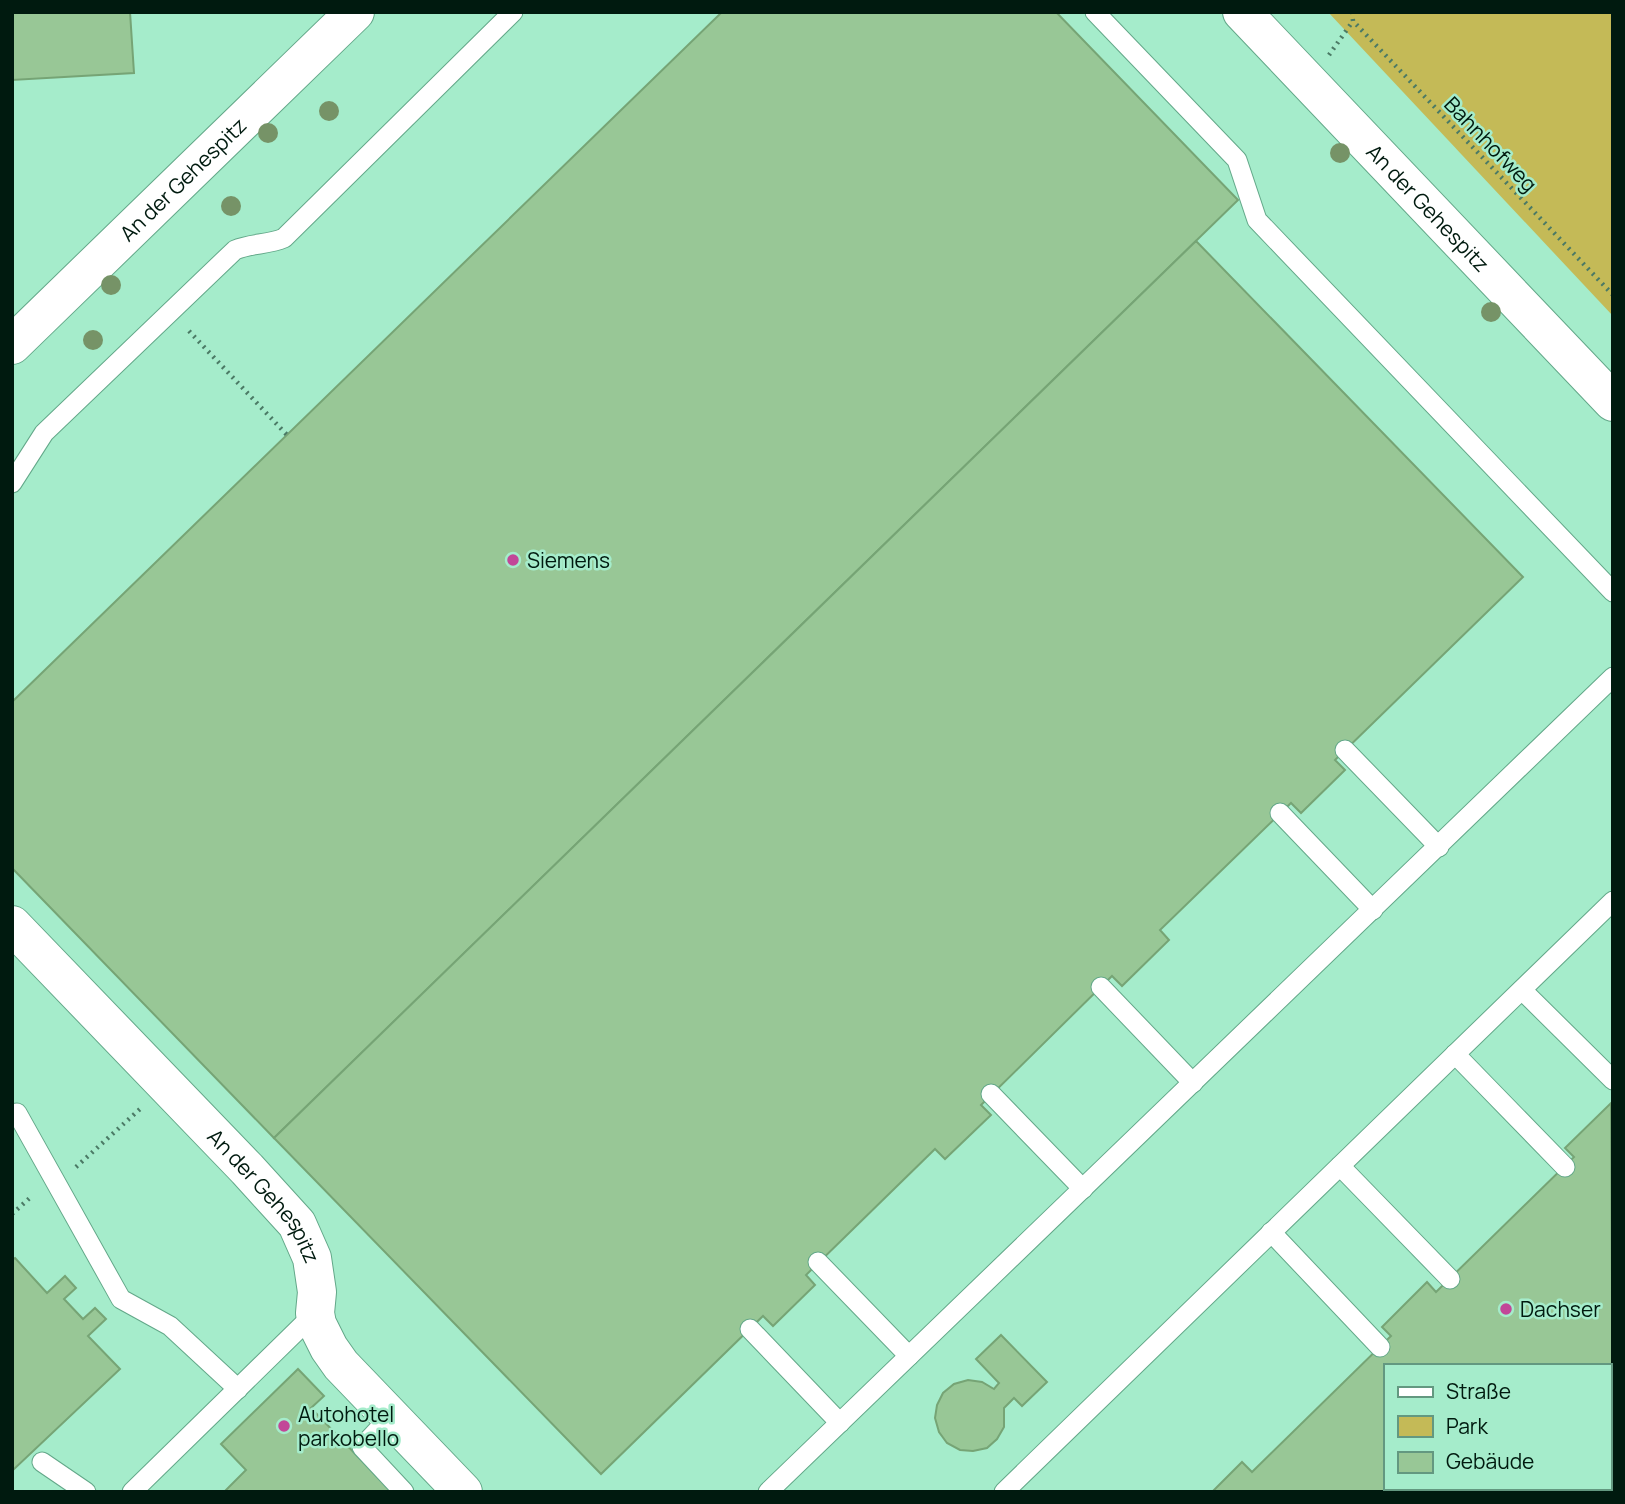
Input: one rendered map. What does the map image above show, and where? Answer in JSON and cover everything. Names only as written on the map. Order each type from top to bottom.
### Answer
[{"type":"street","name":"An der Gehespitz","points":[[12,345],[355,12]]},
{"type":"street","name":"An der Gehespitz","points":[[1242,12],[1613,402]]},
{"type":"street","name":"An der Gehespitz","points":[[12,925],[263,1185],[302,1231],[314,1267],[317,1292],[315,1313],[321,1334],[334,1356],[463,1492]]},
{"type":"lane","points":[[1095,12],[1237,160],[1257,220],[1613,592]]},
{"type":"lane","points":[[12,483],[44,433],[236,250],[245,245],[272,243],[284,238],[508,14]]},
{"type":"lane","points":[[768,1492],[1613,677]]},
{"type":"lane","points":[[1345,750],[1438,847]]},
{"type":"lane","points":[[1280,813],[1373,910]]},
{"type":"lane","points":[[1004,1492],[1613,901]]},
{"type":"lane","points":[[1101,987],[1193,1083]]},
{"type":"lane","points":[[1522,990],[1613,1080]]},
{"type":"lane","points":[[1455,1054],[1564,1167]]},
{"type":"lane","points":[[991,1094],[1083,1189]]},
{"type":"lane","points":[[16,1113],[121,1299],[170,1326],[238,1389]]},
{"type":"lane","points":[[1339,1166],[1450,1279]]},
{"type":"lane","points":[[1271,1232],[1380,1347]]},
{"type":"lane","points":[[818,1262],[909,1356]]},
{"type":"lane","points":[[132,1492],[315,1313]]},
{"type":"lane","points":[[750,1329],[840,1423]]},
{"type":"lane","points":[[390,1417],[358,1451],[404,1492]]},
{"type":"lane","points":[[43,1462],[86,1492]]},
{"type":"path","name":"Bahnhofweg","points":[[1352,12],[1353,21],[1613,295]]},
{"type":"path","points":[[171,312],[287,435]]},
{"type":"path","points":[[12,1214],[52,1177],[68,1174],[166,1085]]},
{"type":"green space","points":[[1328,12],[1613,12],[1613,316]]},
{"type":"building","points":[[12,12],[130,12],[134,73],[12,80]]},
{"type":"building","name":"Siemens","points":[[722,12],[1056,12],[1238,200],[274,1138],[12,868],[12,702]]},
{"type":"building","points":[[1196,241],[1523,577],[1335,760],[1345,770],[1301,813],[1291,803],[1160,930],[1169,940],[1122,986],[1112,976],[981,1105],[991,1115],[945,1159],[935,1149],[806,1275],[815,1285],[773,1326],[763,1316],[601,1474],[274,1138]]},
{"type":"building","name":"Dachser","points":[[1611,1103],[1613,1492],[1212,1492],[1242,1462],[1252,1472],[1391,1336],[1382,1327],[1427,1282],[1436,1292],[1574,1157],[1565,1148]]},
{"type":"building","points":[[15,1258],[47,1293],[65,1276],[76,1288],[64,1299],[83,1319],[95,1308],[106,1319],[88,1336],[120,1369],[12,1471],[12,1260]]},
{"type":"building","points":[[1001,1335],[1047,1382],[1022,1406],[1014,1398],[1004,1408],[1004,1427],[997,1439],[987,1448],[960,1450],[947,1443],[939,1432],[935,1418],[937,1405],[943,1393],[954,1384],[968,1380],[982,1382],[994,1389],[999,1383],[976,1359]]},
{"type":"building","name":"Autohotel parkobello","points":[[298,1369],[324,1396],[311,1408],[392,1492],[224,1492],[246,1470],[221,1444]]},
{"type":"place","name":"Siemens","points":[[513,560]]},
{"type":"place","name":"Dachser","points":[[1506,1309]]},
{"type":"place","name":"Autohotel parkobello","points":[[284,1426]]}]
